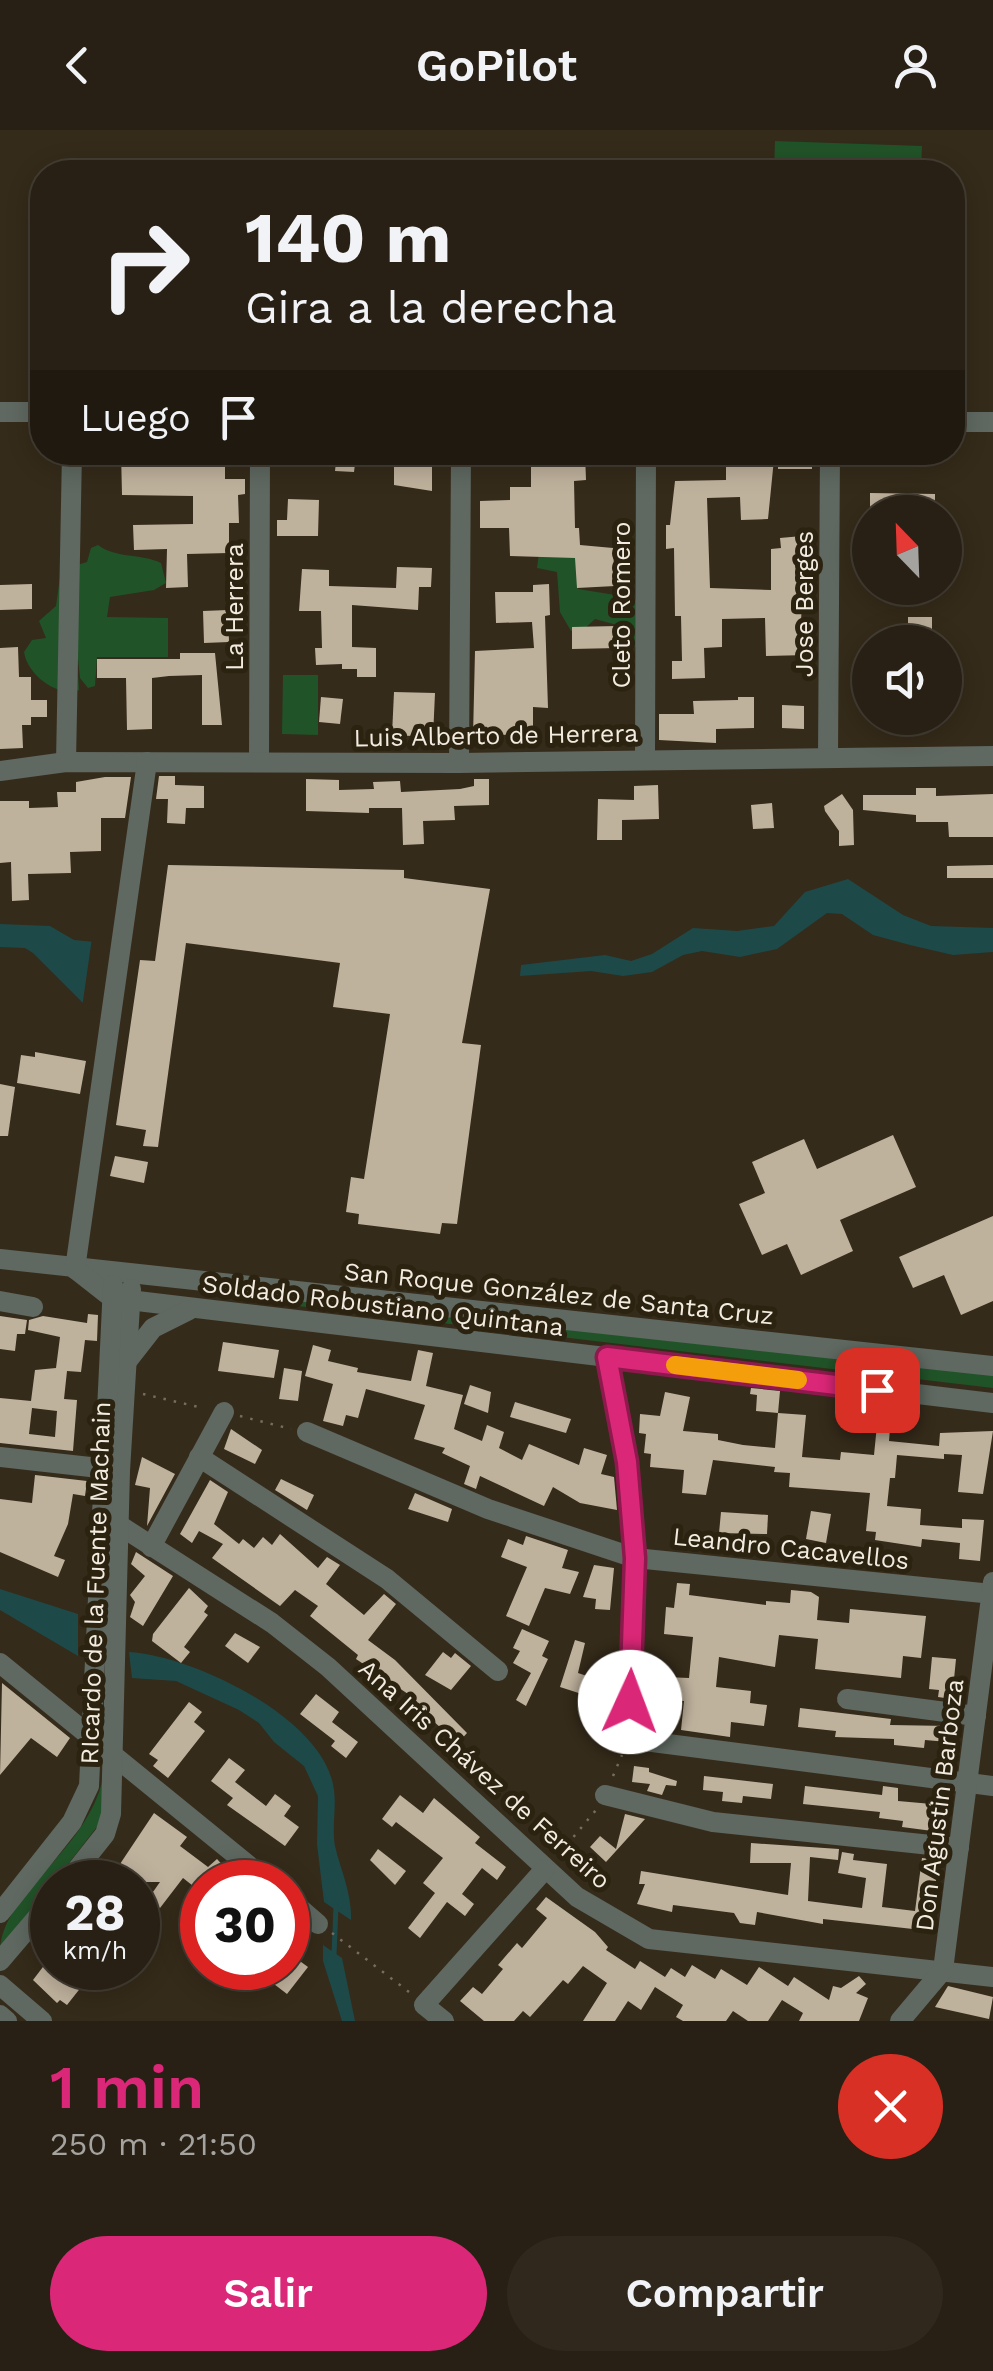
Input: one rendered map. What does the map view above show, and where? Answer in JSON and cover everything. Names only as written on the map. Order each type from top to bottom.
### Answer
[{"type":"street","points":[[0,412],[30,412]]},
{"type":"street","points":[[965,422],[993,422]]},
{"type":"street","points":[[66,762],[72,465]]},
{"type":"street","name":"La Herrera","points":[[259,761],[260,465]]},
{"type":"street","points":[[459,763],[461,465]]},
{"type":"street","name":"Cleto Romero","points":[[645,758],[646,465]]},
{"type":"street","name":"Jose Berges","points":[[828,757],[830,465]]},
{"type":"street","name":"Luis Alberto de Herrera","points":[[0,772],[66,762],[459,763],[993,756]]},
{"type":"street","points":[[121,1299],[75,1269],[147,762]]},
{"type":"street","name":"San Roque González de Santa Cruz","points":[[0,1259],[75,1269],[122,1269],[993,1366]]},
{"type":"street","name":"RIcardo de la Fuente Machain","points":[[84,1860],[105,1834],[112,1814],[114,1754],[105,1690],[106,1618],[122,1269]]},
{"type":"street","name":"RIcardo de la Fuente Machain","points":[[112,1470],[127,1362],[121,1299]]},
{"type":"street","name":"Soldado Robustiano Quintana","points":[[121,1299],[993,1404]]},
{"type":"street","points":[[0,1300],[32,1307]]},
{"type":"street","points":[[127,1362],[153,1328],[196,1308]]},
{"type":"street","points":[[607,1357],[627,1462],[635,1558],[629,1739],[993,1786]]},
{"type":"street","points":[[152,1546],[224,1412]]},
{"type":"street","name":"Leandro Cacavellos","points":[[307,1432],[488,1510],[635,1558],[992,1594]]},
{"type":"street","points":[[0,1457],[112,1470]]},
{"type":"street","points":[[199,1457],[387,1578],[498,1671]]},
{"type":"street","name":"Ana Iris Chávez de Ferreiro","points":[[110,1524],[152,1546],[272,1623],[328,1667],[577,1897],[650,1938],[993,1976]]},
{"type":"street","name":"Don Agustin Barboza","points":[[900,2021],[943,1970],[993,1581]]},
{"type":"street","points":[[0,1662],[242,1860]]},
{"type":"street","name":"RIcardo de la Fuente Machain","points":[[0,1913],[72,1822],[89,1786],[105,1690]]},
{"type":"street","points":[[847,1699],[976,1716]]},
{"type":"street","points":[[605,1795],[713,1822],[958,1848]]},
{"type":"street","points":[[444,2021],[424,2006],[545,1868]]},
{"type":"street","points":[[310,1917],[318,1924]]},
{"type":"street","points":[[2,1963],[30,1928]]},
{"type":"street","points":[[0,1985],[42,2021]]},
{"type":"street","points":[[0,2015],[7,2021]]},
{"type":"path","points":[[318,1924],[375,1964],[424,2006]]},
{"type":"green space","points":[[775,141],[922,146],[921,160],[774,160]]},
{"type":"green space","points":[[98,545],[161,563],[166,583],[154,590],[110,597],[107,617],[168,618],[168,657],[97,657],[95,686],[88,688],[80,678],[76,641],[79,690],[62,691],[37,676],[24,652],[32,640],[46,638],[39,621],[56,606],[61,570],[87,562],[91,548]]},
{"type":"green space","points":[[539,554],[576,554],[578,589],[634,598],[639,603],[640,651],[629,642],[628,628],[595,619],[584,629],[571,631],[560,612],[557,572],[537,568]]},
{"type":"green space","points":[[283,675],[318,675],[318,735],[282,734]]},
{"type":"green space","points":[[217,1292],[993,1371],[993,1388],[222,1297]]},
{"type":"green space","points":[[104,1771],[103,1819],[71,1860],[55,1860],[84,1823],[97,1798]]},
{"type":"green space","points":[[30,1889],[30,1913],[0,1952],[4,1930]]},
{"type":"water","points":[[848,879],[903,915],[931,926],[993,928],[993,952],[953,955],[910,945],[873,935],[842,914],[827,913],[777,949],[740,957],[702,951],[683,955],[652,972],[623,976],[591,971],[520,976],[521,965],[605,955],[631,961],[652,954],[693,928],[737,931],[774,926],[805,892]]},
{"type":"water","points":[[0,924],[50,926],[74,940],[106,943],[83,1003],[33,953],[25,948],[0,947]]},
{"type":"water","points":[[0,1589],[78,1614],[78,1656],[0,1610]]},
{"type":"water","points":[[129,1652],[184,1664],[246,1692],[275,1710],[319,1753],[333,1786],[335,1846],[351,1920],[324,1902],[317,1844],[318,1796],[304,1766],[274,1742],[259,1723],[239,1710],[176,1681],[132,1678]]},
{"type":"water","points":[[323,1945],[342,1958],[355,2021],[342,2021],[323,1961]]},
{"type":"pier","points":[[92,938],[108,938],[111,943],[103,1008],[98,1012],[82,1008]]},
{"type":"building","points":[[121,465],[225,465],[225,479],[245,479],[245,494],[238,495],[239,523],[229,523],[229,553],[187,554],[188,587],[166,588],[167,549],[134,550],[133,525],[193,524],[193,496],[122,495]]},
{"type":"building","points":[[336,465],[355,465],[354,472],[335,471]]},
{"type":"building","points":[[374,465],[432,465],[432,491],[394,485],[394,466]]},
{"type":"building","points":[[531,465],[585,465],[586,480],[574,481],[575,528],[579,528],[580,545],[613,548],[615,586],[577,588],[575,558],[510,556],[509,528],[480,528],[480,501],[510,500],[510,487],[531,487]]},
{"type":"building","points":[[726,465],[773,465],[768,519],[741,520],[740,497],[707,498],[710,588],[771,590],[771,549],[781,548],[780,538],[802,536],[806,585],[801,621],[807,621],[808,655],[766,656],[765,618],[722,619],[722,647],[704,648],[705,678],[672,679],[672,661],[682,661],[681,616],[675,616],[674,548],[666,549],[666,525],[670,525],[675,481],[726,480]]},
{"type":"building","points":[[778,465],[812,465],[812,469],[778,469]]},
{"type":"building","points":[[870,493],[935,494],[935,495]]},
{"type":"building","points":[[288,499],[319,500],[318,536],[277,536],[277,520],[287,520]]},
{"type":"building","points":[[397,567],[432,568],[431,587],[419,587],[418,610],[352,605],[352,647],[376,648],[376,677],[357,677],[357,669],[342,669],[342,664],[316,665],[315,648],[322,648],[321,611],[299,611],[302,569],[329,570],[329,586],[396,588]]},
{"type":"building","points":[[32,584],[32,609],[0,610],[0,585]]},
{"type":"building","points":[[549,584],[550,615],[545,616],[548,708],[533,707],[533,733],[473,737],[475,651],[534,648],[532,622],[496,623],[495,592],[533,592],[533,585]]},
{"type":"building","points":[[228,610],[229,642],[204,643],[203,611]]},
{"type":"building","points":[[908,617],[932,617],[932,625],[908,625]]},
{"type":"building","points":[[617,626],[617,648],[572,649],[572,627]]},
{"type":"building","points":[[18,647],[19,677],[31,677],[31,700],[47,700],[47,717],[31,717],[31,725],[22,725],[23,748],[0,749],[0,648]]},
{"type":"building","points":[[180,653],[215,653],[222,725],[202,725],[202,675],[169,676],[152,678],[152,729],[127,730],[126,678],[97,678],[97,659],[180,659]]},
{"type":"building","points":[[394,692],[435,693],[433,737],[392,735]]},
{"type":"building","points":[[321,697],[343,699],[340,724],[319,722]]},
{"type":"building","points":[[754,697],[754,728],[716,729],[716,743],[659,740],[659,714],[694,714],[693,701]]},
{"type":"building","points":[[782,705],[804,706],[804,729],[782,728]]},
{"type":"building","points":[[159,776],[175,776],[175,785],[204,786],[204,808],[186,808],[185,824],[167,823],[168,799],[156,799]]},
{"type":"building","points":[[131,777],[125,818],[101,818],[101,851],[70,852],[71,873],[28,874],[29,900],[12,901],[11,862],[0,863],[0,801],[29,801],[29,808],[58,807],[57,792],[76,792],[76,782]]},
{"type":"building","points":[[306,779],[339,780],[339,790],[374,789],[373,782],[400,781],[401,792],[460,789],[474,786],[474,779],[489,779],[489,805],[454,806],[455,820],[423,821],[424,844],[403,845],[402,808],[369,808],[369,813],[306,811]]},
{"type":"building","points":[[658,785],[659,819],[622,820],[622,840],[597,840],[598,799],[634,800],[634,786]]},
{"type":"building","points":[[916,788],[936,788],[936,796],[993,794],[993,837],[949,837],[948,822],[916,822],[916,815],[863,810],[863,795],[916,795]]},
{"type":"building","points":[[842,794],[853,810],[854,845],[839,846],[839,831],[825,811],[824,806]]},
{"type":"building","points":[[772,803],[774,828],[753,829],[751,805]]},
{"type":"building","points":[[168,865],[404,870],[404,878],[490,889],[462,1043],[481,1045],[457,1224],[442,1223],[440,1234],[358,1224],[359,1214],[346,1212],[351,1177],[364,1179],[390,1014],[333,1007],[340,963],[186,943],[158,1147],[143,1146],[146,1130],[116,1125],[140,960],[155,961]]},
{"type":"building","points":[[993,865],[993,878],[947,878],[947,866]]},
{"type":"building","points":[[35,1052],[86,1061],[80,1094],[17,1083],[21,1055],[35,1057]]},
{"type":"building","points":[[0,1084],[15,1087],[8,1136],[0,1136]]},
{"type":"building","points":[[893,1135],[916,1187],[840,1220],[853,1251],[801,1275],[787,1244],[762,1255],[739,1204],[765,1193],[752,1162],[804,1139],[817,1169]]},
{"type":"building","points":[[115,1156],[148,1162],[144,1183],[110,1176]]},
{"type":"building","points":[[993,1216],[993,1301],[961,1315],[944,1275],[913,1288],[899,1257]]},
{"type":"building","points":[[88,1314],[98,1315],[97,1341],[85,1340],[81,1372],[67,1371],[64,1399],[77,1400],[73,1451],[0,1443],[0,1398],[31,1401],[35,1370],[56,1368],[60,1337],[28,1330],[29,1320],[43,1316],[87,1323]],"holes":[[[32,1408],[57,1411],[55,1437],[29,1434]]]},
{"type":"building","points":[[0,1316],[27,1320],[25,1334],[17,1334],[15,1351],[0,1349]]},
{"type":"building","points":[[223,1342],[279,1350],[274,1378],[218,1371]]},
{"type":"building","points":[[313,1345],[331,1350],[328,1361],[358,1368],[357,1372],[411,1381],[418,1350],[433,1353],[426,1386],[463,1395],[454,1429],[482,1441],[487,1425],[504,1432],[499,1448],[522,1460],[529,1444],[579,1465],[584,1448],[607,1455],[601,1474],[614,1477],[617,1510],[580,1503],[553,1487],[544,1506],[480,1476],[476,1489],[464,1484],[470,1466],[442,1453],[445,1448],[414,1439],[425,1405],[366,1389],[358,1418],[346,1415],[343,1426],[323,1421],[333,1384],[305,1376]]},
{"type":"building","points":[[284,1368],[302,1371],[298,1401],[279,1399]]},
{"type":"building","points":[[470,1385],[491,1392],[488,1413],[464,1404]]},
{"type":"building","points":[[751,1388],[780,1391],[778,1413],[756,1411],[757,1395],[750,1394]]},
{"type":"building","points":[[665,1392],[690,1397],[683,1431],[718,1434],[718,1440],[743,1445],[775,1448],[778,1413],[806,1415],[802,1457],[840,1460],[841,1452],[874,1455],[878,1415],[891,1416],[889,1441],[939,1446],[940,1433],[993,1431],[983,1494],[958,1492],[962,1455],[944,1454],[944,1459],[897,1455],[887,1506],[921,1509],[920,1525],[962,1528],[962,1519],[984,1520],[980,1561],[959,1559],[960,1543],[922,1539],[921,1547],[875,1540],[876,1532],[866,1531],[870,1493],[789,1487],[790,1473],[774,1472],[775,1467],[713,1460],[706,1495],[682,1493],[684,1470],[650,1467],[651,1454],[644,1453],[646,1434],[639,1433],[640,1414],[660,1416]]},
{"type":"building","points":[[515,1402],[571,1419],[566,1433],[510,1417]]},
{"type":"building","points":[[231,1429],[262,1450],[255,1464],[224,1449]]},
{"type":"building","points":[[142,1457],[175,1474],[147,1526],[150,1488],[135,1485]]},
{"type":"building","points":[[35,1475],[87,1481],[85,1496],[73,1494],[68,1524],[54,1556],[65,1560],[58,1577],[0,1552],[0,1499],[32,1503]]},
{"type":"building","points":[[281,1479],[314,1495],[307,1510],[275,1490]]},
{"type":"building","points":[[210,1480],[228,1492],[214,1524],[239,1544],[243,1539],[254,1548],[263,1537],[272,1545],[280,1534],[318,1568],[327,1557],[340,1565],[326,1584],[364,1615],[384,1594],[396,1604],[368,1640],[395,1660],[467,1733],[458,1743],[432,1720],[422,1733],[411,1724],[413,1721],[396,1708],[408,1694],[356,1659],[358,1655],[310,1616],[318,1606],[295,1590],[280,1606],[212,1558],[223,1544],[199,1531],[192,1543],[180,1534]]},
{"type":"building","points":[[415,1493],[452,1509],[448,1522],[408,1509]]},
{"type":"building","points":[[811,1511],[831,1514],[826,1543],[806,1539]]},
{"type":"building","points":[[721,1512],[768,1515],[767,1534],[719,1533]]},
{"type":"building","points":[[526,1536],[568,1550],[562,1568],[579,1572],[570,1594],[545,1588],[529,1626],[506,1616],[527,1567],[501,1557],[508,1539],[523,1545]]},
{"type":"building","points":[[136,1552],[173,1576],[143,1626],[130,1617],[135,1602],[130,1595],[145,1576],[131,1564]]},
{"type":"building","points":[[594,1565],[614,1568],[610,1610],[595,1609],[596,1599],[583,1597]]},
{"type":"building","points":[[677,1583],[690,1584],[689,1595],[766,1605],[766,1601],[790,1603],[791,1590],[811,1592],[819,1597],[817,1620],[849,1623],[850,1609],[926,1616],[921,1658],[903,1656],[901,1678],[815,1669],[818,1639],[779,1635],[775,1667],[719,1657],[716,1687],[751,1691],[750,1703],[767,1705],[764,1726],[731,1722],[730,1737],[681,1730],[684,1701],[663,1699],[665,1677],[689,1678],[693,1637],[664,1634],[666,1607],[674,1608]]},
{"type":"building","points":[[189,1588],[208,1606],[204,1612],[208,1615],[184,1647],[190,1652],[181,1663],[152,1641],[153,1634]]},
{"type":"building","points":[[522,1629],[549,1641],[542,1656],[548,1659],[526,1706],[516,1700],[531,1673],[513,1663],[520,1651],[513,1648]]},
{"type":"building","points":[[235,1633],[260,1647],[248,1663],[225,1646]]},
{"type":"building","points":[[575,1640],[585,1643],[578,1673],[596,1679],[591,1697],[560,1687]]},
{"type":"building","points":[[443,1652],[451,1658],[455,1653],[471,1666],[451,1690],[425,1675]]},
{"type":"building","points":[[932,1657],[956,1659],[952,1699],[938,1697],[939,1690],[929,1689]]},
{"type":"building","points":[[2,1683],[70,1738],[57,1757],[31,1738],[0,1775]]},
{"type":"building","points":[[316,1694],[339,1712],[332,1722],[358,1742],[346,1758],[331,1746],[335,1741],[300,1714]]},
{"type":"building","points":[[189,1702],[202,1712],[194,1722],[205,1731],[168,1778],[153,1766],[158,1760],[149,1754]]},
{"type":"building","points":[[800,1708],[891,1719],[890,1725],[949,1726],[948,1742],[925,1740],[924,1748],[894,1745],[894,1739],[835,1737],[836,1731],[798,1727]]},
{"type":"building","points":[[229,1758],[245,1770],[235,1782],[266,1806],[275,1794],[291,1806],[284,1816],[299,1827],[285,1846],[227,1805],[233,1798],[211,1781]]},
{"type":"building","points":[[634,1766],[649,1768],[649,1772],[677,1781],[676,1786],[666,1785],[662,1795],[647,1791],[650,1784],[632,1782]]},
{"type":"building","points":[[704,1776],[773,1784],[771,1799],[743,1796],[742,1803],[722,1801],[723,1792],[703,1790]]},
{"type":"building","points":[[805,1786],[882,1795],[883,1786],[898,1788],[898,1801],[943,1805],[940,1832],[902,1827],[903,1821],[879,1818],[880,1812],[803,1804]]},
{"type":"building","points":[[400,1795],[423,1813],[434,1798],[480,1837],[475,1843],[506,1867],[497,1880],[482,1868],[462,1894],[474,1904],[465,1916],[447,1902],[420,1938],[408,1928],[435,1893],[423,1883],[443,1858],[396,1822],[392,1827],[382,1819]]},
{"type":"building","points":[[154,1813],[187,1837],[180,1846],[199,1860],[180,1860],[180,1882],[160,1908],[160,1860],[123,1860]]},
{"type":"building","points":[[625,1814],[645,1819],[606,1862],[590,1847],[600,1836],[616,1849]]},
{"type":"building","points":[[751,1843],[839,1849],[838,1860],[810,1857],[808,1901],[862,1908],[866,1878],[838,1873],[842,1852],[854,1854],[853,1860],[887,1864],[882,1907],[915,1911],[922,1858],[938,1860],[931,1931],[823,1919],[823,1924],[757,1912],[755,1925],[740,1923],[734,1913],[673,1905],[672,1912],[637,1904],[645,1884],[639,1884],[641,1871],[788,1895],[791,1863],[750,1863]]},
{"type":"building","points":[[378,1849],[406,1871],[395,1885],[370,1860]]},
{"type":"building","points":[[546,1897],[595,1932],[608,1947],[606,1950],[635,1969],[640,1961],[665,1977],[671,1968],[685,1977],[692,1965],[715,1979],[721,1969],[747,1985],[759,1967],[788,1986],[794,1977],[829,2000],[833,1986],[841,1988],[859,1976],[866,1984],[856,1993],[868,1998],[859,2021],[799,2021],[803,2013],[782,2000],[768,2021],[748,2021],[733,2011],[726,2021],[683,2021],[676,2017],[683,2005],[655,1987],[641,2010],[628,2001],[615,2021],[583,2021],[607,1983],[583,1966],[568,1984],[563,1980],[530,2017],[523,2011],[514,2021],[484,2021],[460,2001],[473,1987],[482,1994],[503,1969],[498,1965],[517,1943],[522,1948],[547,1918],[536,1909]]},
{"type":"building","points":[[948,1986],[993,1997],[989,2019],[935,2007]]},
{"type":"building","points":[[43,1990],[79,1990],[67,2005],[60,2000],[57,2003]]},
{"type":"waterway","points":[[334,1955],[336,1906]]},
{"type":"slow traffic","points":[[675,1365],[798,1380]]},
{"type":"route","points":[[630,1702],[635,1558],[627,1462],[607,1357],[877,1390]]}]
